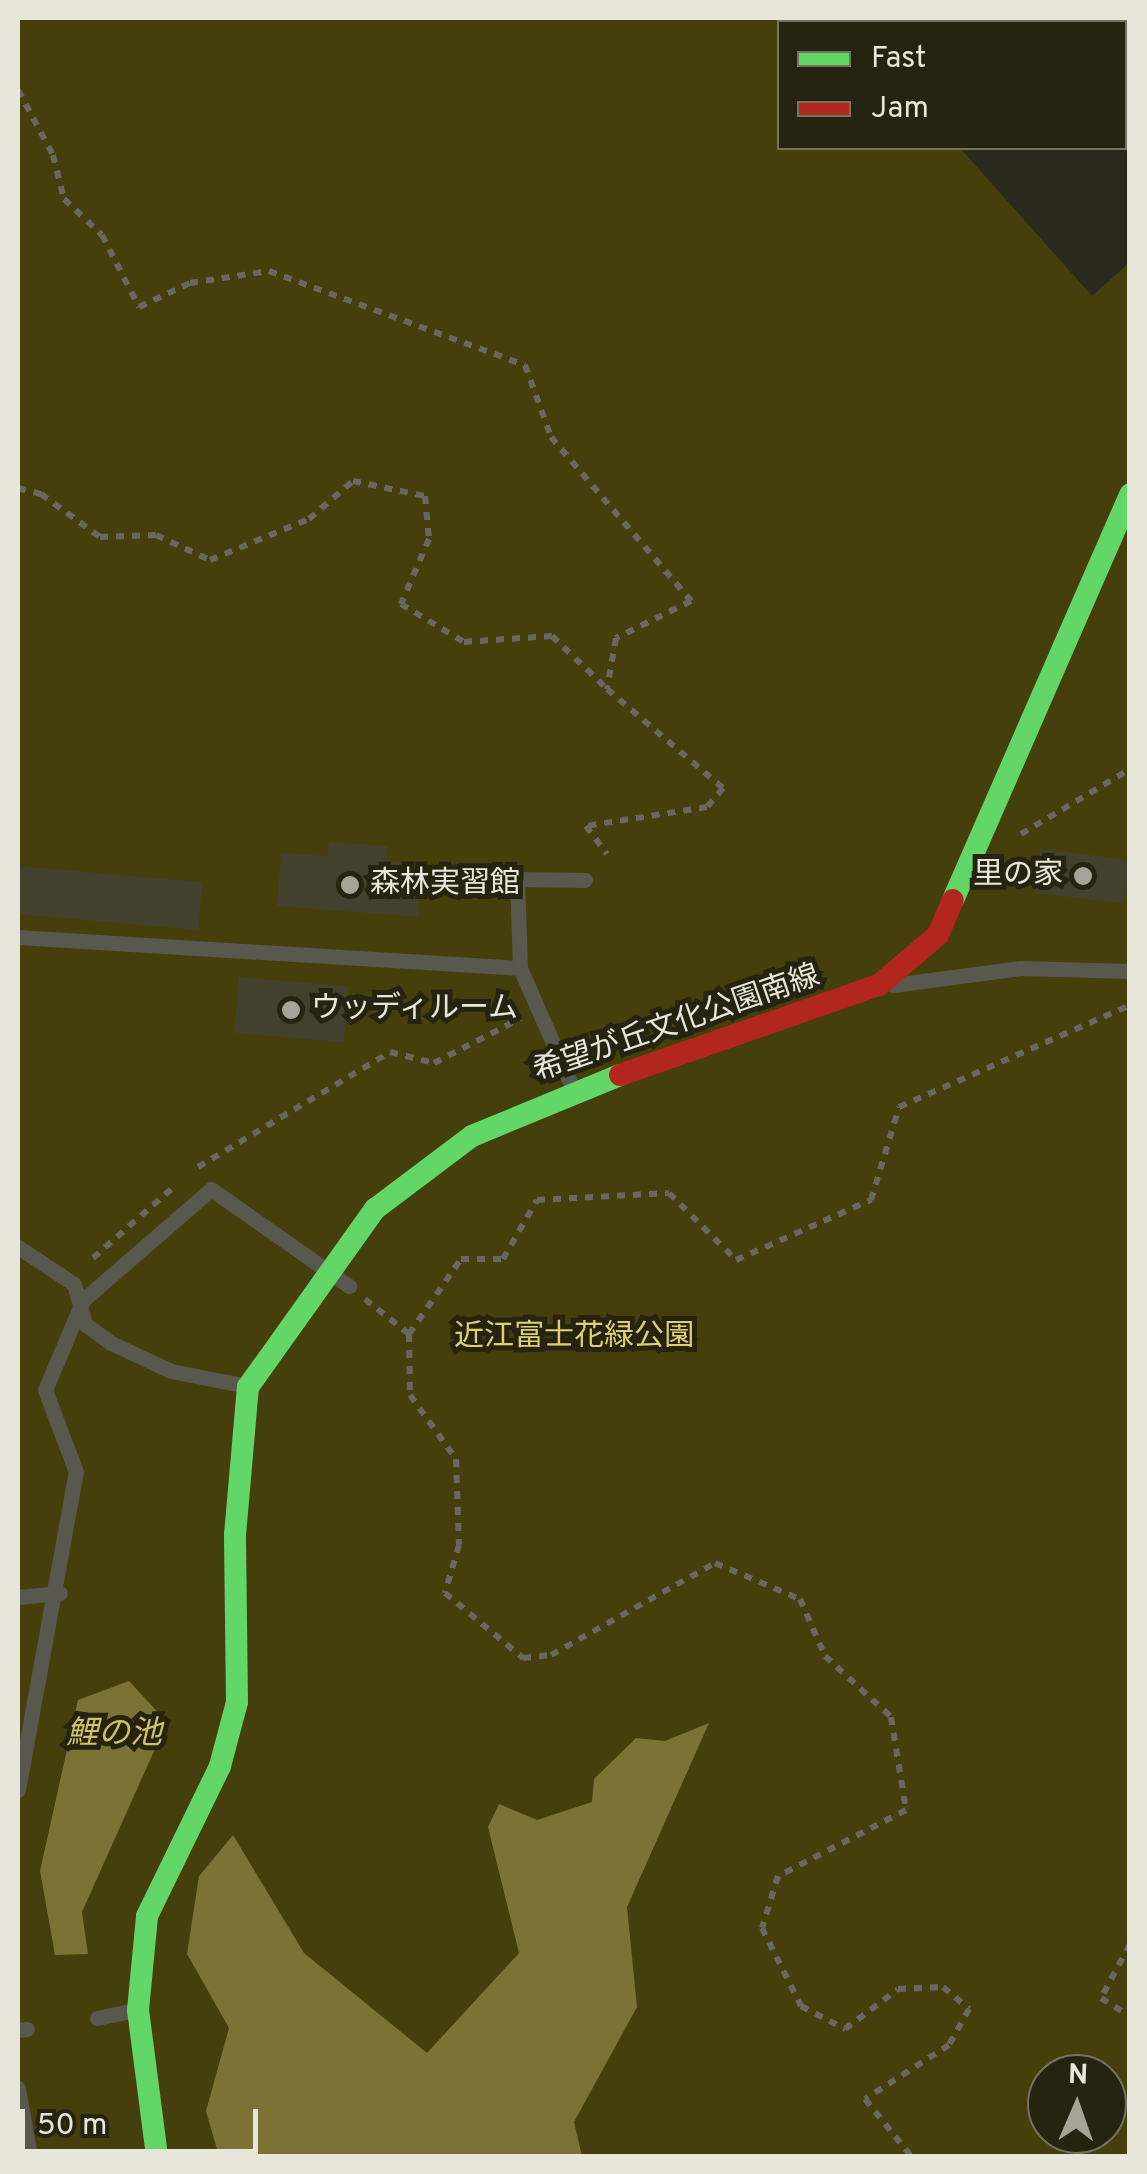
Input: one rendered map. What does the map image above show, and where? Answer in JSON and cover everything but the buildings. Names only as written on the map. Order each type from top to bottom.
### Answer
[{"type":"main road","name":"希望が丘文化公園南線","points":[[248,1387],[374,1209],[472,1136],[573,1088],[704,1053],[879,985],[938,935],[974,865],[1130,494]]},
{"type":"main road","points":[[157,2156],[138,2010],[147,1916],[220,1766],[236,1702],[235,1535],[248,1387]]},
{"type":"lane","points":[[573,1088],[520,968],[517,879],[585,880]]},
{"type":"lane","points":[[18,938],[520,968]]},
{"type":"lane","points":[[879,985],[1020,968],[1130,971]]},
{"type":"lane","points":[[18,1790],[60,1593],[76,1472],[45,1390],[83,1300],[211,1189],[348,1286]]},
{"type":"lane","points":[[18,1247],[74,1284],[83,1300],[86,1324],[150,1364],[248,1387]]},
{"type":"lane","points":[[18,1598],[60,1593]]},
{"type":"lane","points":[[97,2018],[138,2010]]},
{"type":"lane","points":[[18,2088],[30,2156]]},
{"type":"path","points":[[18,90],[53,156],[64,199],[102,235],[139,308],[190,284],[269,271],[525,366],[551,437],[691,600],[616,638],[607,689]]},
{"type":"path","points":[[18,488],[42,494],[100,538],[156,534],[210,560],[309,520],[352,481],[425,496],[429,539],[401,604],[464,642],[552,636],[607,689],[723,788],[708,807],[586,826],[608,854]]},
{"type":"path","points":[[974,865],[1130,769]]},
{"type":"path","points":[[911,2156],[864,2098],[949,2045],[969,2009],[943,1988],[898,1989],[846,2029],[802,2006],[762,1928],[778,1876],[906,1810],[891,1717],[825,1656],[800,1599],[715,1563],[550,1655],[523,1658],[445,1594],[460,1544],[456,1460],[410,1395],[409,1334],[461,1259],[503,1258],[537,1200],[669,1193],[736,1260],[870,1200],[899,1107],[1130,1005]]},
{"type":"path","points":[[74,1284],[108,1238],[200,1166],[390,1052],[434,1063],[485,1029],[537,1013]]},
{"type":"path","points":[[348,1286],[409,1334]]},
{"type":"path","points":[[1130,1944],[1101,1998],[1130,2016]]},
{"type":"green space","name":"近江富士花緑公園","points":[[18,18],[844,18],[777,20],[777,150],[962,150],[1092,296],[1129,263],[1129,2156],[18,2156]]},
{"type":"water","name":"鯉の池","points":[[129,1681],[167,1722],[82,1912],[88,1954],[55,1955],[40,1871],[78,1700]]},
{"type":"water","points":[[709,1723],[627,1907],[637,2007],[574,2122],[582,2156],[219,2156],[206,2111],[229,2028],[187,1954],[199,1876],[233,1835],[304,1953],[427,2053],[519,1953],[488,1827],[499,1804],[537,1820],[592,1802],[594,1779],[636,1738],[665,1741]]},
{"type":"traffic: fast","points":[[953,900],[1130,494]]},
{"type":"traffic: fast","points":[[157,2156],[138,2010],[147,1916],[220,1766],[237,1702],[235,1535],[248,1387],[375,1209],[472,1136],[620,1075]]},
{"type":"traffic: jam","points":[[620,1075],[879,985],[938,935],[953,900]]},
{"type":"place","name":"里の家","points":[[1083,876]]},
{"type":"place","name":"森林実習館","points":[[350,885]]},
{"type":"place","name":"ウッディルーム","points":[[291,1010]]}]
